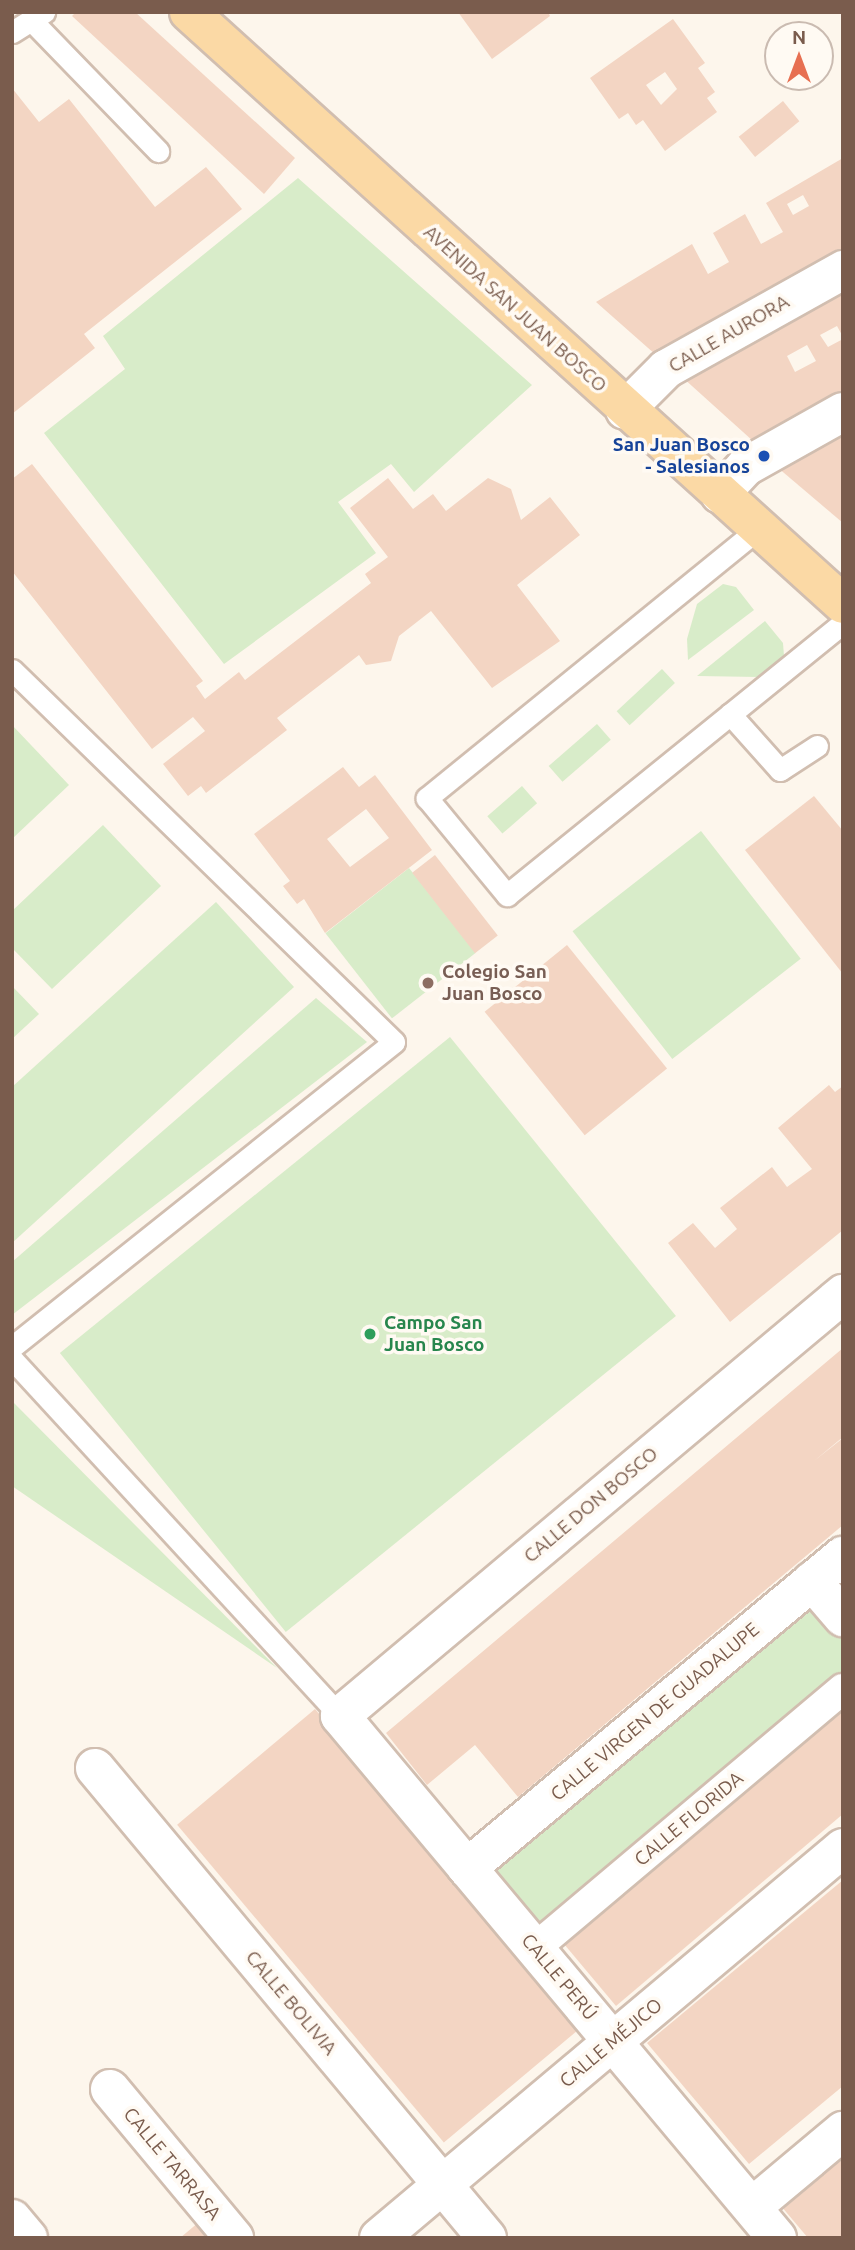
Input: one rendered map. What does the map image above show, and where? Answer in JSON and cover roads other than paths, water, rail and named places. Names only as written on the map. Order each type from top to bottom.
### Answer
[{"type":"main road","name":"AVENIDA SAN JUAN BOSCO","points":[[189,12],[625,410],[843,604]]},
{"type":"street","name":"CALLE AURORA","points":[[625,410],[666,369],[843,270]]},
{"type":"street","points":[[720,494],[745,467],[843,412]]},
{"type":"street","name":"CALLE DON BOSCO","points":[[340,1716],[843,1294]]},
{"type":"street","name":"CALLE VIRGEN DE GUADALUPE","points":[[467,1868],[843,1556]]},
{"type":"street","points":[[813,1581],[843,1617]]},
{"type":"street","name":"CALLE FLORIDA","points":[[535,1948],[843,1689]]},
{"type":"street","name":"CALLE PERÚ","points":[[340,1716],[778,2238]]},
{"type":"street","name":"CALLE BOLIVIA","points":[[94,1768],[487,2238]]},
{"type":"street","name":"CALLE MÉJICO","points":[[379,2238],[843,1848]]},
{"type":"street","name":"CALLE TARRASA","points":[[110,2089],[234,2238]]},
{"type":"street","points":[[752,2207],[843,2131]]},
{"type":"street","points":[[12,2220],[28,2238]]},
{"type":"lane","points":[[12,32],[39,17],[158,151]]},
{"type":"lane","points":[[758,529],[427,798],[507,895],[843,623]]},
{"type":"lane","points":[[12,670],[394,1041],[12,1347]]},
{"type":"lane","points":[[730,714],[780,770],[817,746]]},
{"type":"lane","points":[[12,1359],[340,1716]]},
{"type":"place","name":"San Juan Bosco - Salesianos","points":[[764,456]]},
{"type":"place","name":"Colegio San Juan Bosco","points":[[428,983]]},
{"type":"place","name":"Campo San Juan Bosco","points":[[370,1334]]}]
